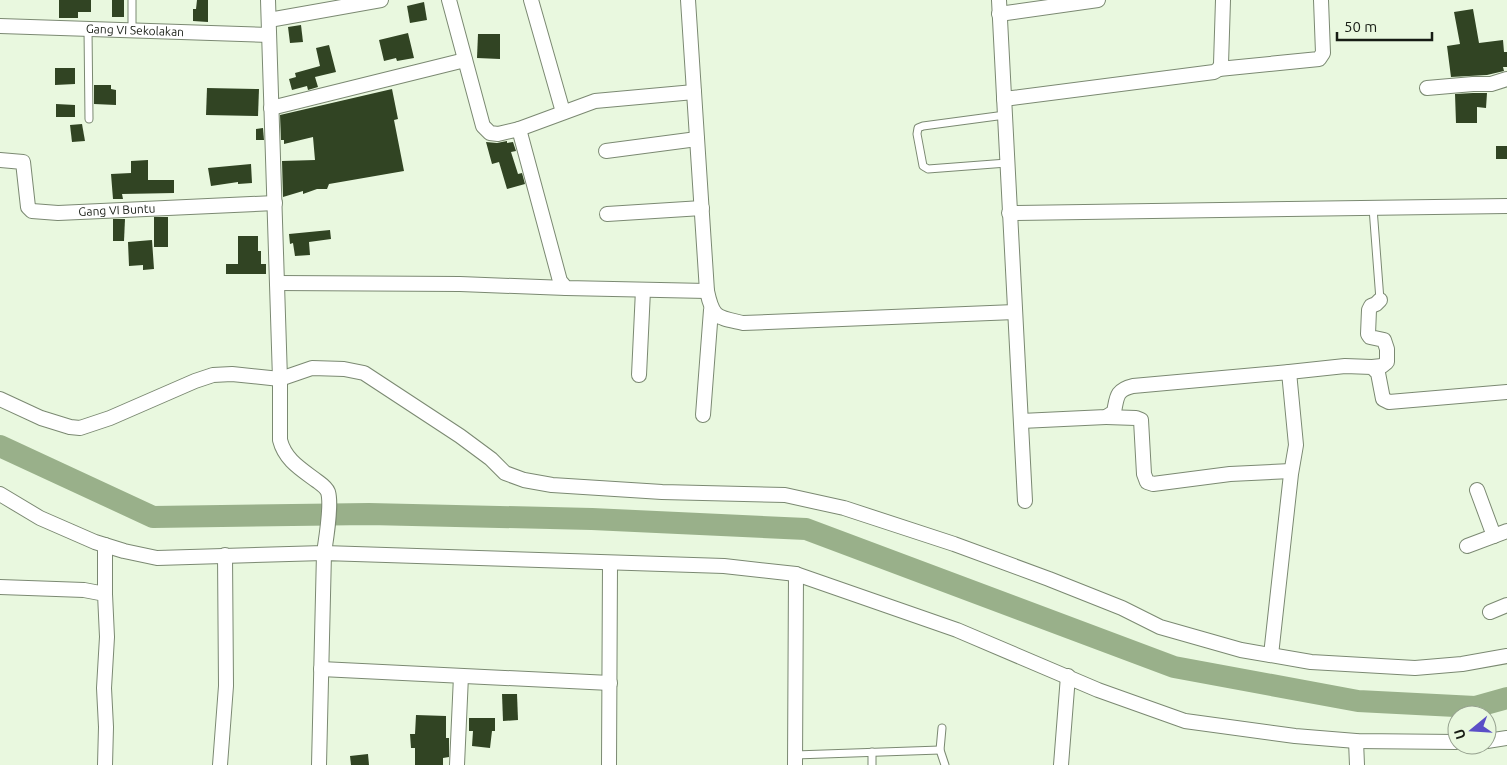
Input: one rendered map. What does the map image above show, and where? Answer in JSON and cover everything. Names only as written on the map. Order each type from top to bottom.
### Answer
[{"type":"street","points":[[268,0],[280,379],[280,440],[282,448],[291,461],[327,490],[329,502],[324,553],[319,765]]},
{"type":"street","points":[[269,20],[381,0]]},
{"type":"street","points":[[449,0],[483,126],[490,133],[498,134],[519,129],[595,102],[694,92]]},
{"type":"street","points":[[531,0],[563,112]]},
{"type":"street","points":[[688,0],[707,291],[711,310],[702,415]]},
{"type":"street","points":[[999,0],[1025,501]]},
{"type":"street","points":[[1000,14],[1098,0]]},
{"type":"street","points":[[1004,99],[1214,72],[1221,64],[1223,0]]},
{"type":"street","points":[[1218,69],[1319,59],[1323,53],[1321,0]]},
{"type":"street","name":"Gang VI Sekolakan","points":[[0,26],[269,35]]},
{"type":"street","points":[[271,108],[465,60]]},
{"type":"street","points":[[1427,88],[1491,84],[1507,79]]},
{"type":"street","points":[[519,129],[560,281],[566,288]]},
{"type":"street","points":[[606,151],[697,138]]},
{"type":"street","name":"Gang VI Buntu","points":[[0,160],[23,162],[28,207],[32,211],[58,213],[274,203]]},
{"type":"street","points":[[1009,213],[1507,206]]},
{"type":"street","points":[[608,214],[702,208]]},
{"type":"street","points":[[277,283],[460,284],[707,291]]},
{"type":"street","points":[[638,375],[643,290]]},
{"type":"street","points":[[1106,417],[1114,412],[1118,394],[1124,388],[1133,386],[1346,366],[1382,366],[1387,362],[1387,349],[1384,340],[1370,337],[1368,334],[1369,310],[1371,306],[1380,300]]},
{"type":"street","points":[[711,310],[720,318],[742,323],[1015,312]]},
{"type":"street","points":[[1372,367],[1378,373],[1383,398],[1389,402],[1507,392]]},
{"type":"street","points":[[0,399],[41,418],[70,427],[80,428],[110,418],[213,375],[232,374],[280,379],[312,368],[344,368],[364,373],[460,436],[491,459],[505,473],[524,480],[552,485],[662,492],[785,495],[844,508],[1041,575],[1122,608],[1160,626],[1241,650],[1311,662],[1415,668],[1462,664],[1507,656]]},
{"type":"street","points":[[1271,655],[1291,471],[1296,445],[1289,372]]},
{"type":"street","points":[[1021,422],[1106,417],[1136,418],[1141,420],[1144,474],[1147,482],[1153,484],[1230,474],[1291,471]]},
{"type":"street","points":[[1468,546],[1500,533],[1477,490]]},
{"type":"street","points":[[0,494],[40,518],[105,545],[157,558],[324,553],[610,564],[724,566],[796,574],[957,630],[1098,690],[1185,721],[1295,736],[1356,741],[1447,742]]},
{"type":"street","points":[[105,545],[105,594],[108,637],[104,688],[105,765]]},
{"type":"street","points":[[220,765],[226,686],[225,555]]},
{"type":"street","points":[[609,765],[610,564]]},
{"type":"street","points":[[795,760],[796,574]]},
{"type":"street","points":[[0,587],[84,590],[105,594]]},
{"type":"street","points":[[1490,612],[1507,605]]},
{"type":"street","points":[[321,669],[610,683]]},
{"type":"street","points":[[457,765],[461,676]]},
{"type":"street","points":[[1061,765],[1068,676]]},
{"type":"street","points":[[1356,741],[1357,765]]},
{"type":"lane","points":[[132,0],[132,30]]},
{"type":"lane","points":[[88,29],[89,119]]},
{"type":"lane","points":[[1005,115],[923,126],[918,128],[917,134],[923,166],[928,169],[1007,163]]},
{"type":"lane","points":[[1374,208],[1380,300]]},
{"type":"lane","points":[[942,728],[940,750],[945,765]]},
{"type":"lane","points":[[795,760],[872,752],[940,750]]},
{"type":"lane","points":[[872,752],[872,765]]},
{"type":"building","points":[[59,0],[91,0],[91,12],[78,12],[78,18],[59,18]]},
{"type":"building","points":[[112,0],[124,0],[124,17],[112,17]]},
{"type":"building","points":[[197,0],[208,0],[208,22],[193,21],[193,9],[196,9]]},
{"type":"building","points":[[424,2],[427,20],[410,23],[407,6]]},
{"type":"building","points":[[1473,9],[1479,43],[1503,40],[1504,52],[1507,52],[1507,67],[1503,67],[1504,71],[1487,75],[1451,77],[1447,46],[1460,44],[1454,12]]},
{"type":"building","points":[[301,25],[303,42],[290,43],[288,27]]},
{"type":"building","points":[[408,33],[414,58],[397,61],[396,58],[384,61],[379,40]]},
{"type":"building","points":[[478,34],[500,34],[500,59],[477,58]]},
{"type":"building","points":[[329,45],[336,72],[315,77],[318,87],[308,90],[307,86],[292,90],[289,79],[296,77],[295,73],[320,66],[316,48]]},
{"type":"building","points":[[55,68],[75,68],[75,84],[55,85]]},
{"type":"building","points":[[94,85],[111,85],[111,89],[116,90],[116,105],[94,104]]},
{"type":"building","points":[[207,88],[259,89],[258,116],[206,115]]},
{"type":"building","points":[[392,89],[398,119],[394,120],[404,171],[329,184],[327,189],[317,189],[303,194],[303,191],[283,197],[282,161],[315,160],[313,137],[284,144],[284,140],[281,140],[280,115]]},
{"type":"building","points":[[1487,93],[1486,108],[1477,107],[1477,123],[1456,123],[1455,94]]},
{"type":"building","points":[[56,104],[75,105],[75,117],[56,117]]},
{"type":"building","points":[[82,124],[85,141],[72,142],[70,125]]},
{"type":"building","points":[[263,128],[264,140],[256,140],[256,129]]},
{"type":"building","points":[[507,141],[507,143],[513,142],[516,151],[511,152],[518,174],[522,173],[525,184],[507,189],[499,162],[492,164],[486,142],[497,143]]},
{"type":"building","points":[[1496,146],[1507,146],[1507,159],[1496,159]]},
{"type":"building","points":[[148,160],[148,180],[174,180],[174,193],[122,194],[123,199],[113,199],[111,174],[131,173],[131,161]]},
{"type":"building","points":[[251,164],[252,183],[238,184],[238,182],[211,186],[208,168]]},
{"type":"building","points":[[154,217],[168,217],[168,247],[154,247]]},
{"type":"building","points":[[113,219],[125,219],[124,241],[113,241]]},
{"type":"building","points":[[330,230],[331,239],[309,242],[310,255],[295,256],[293,243],[290,244],[289,234]]},
{"type":"building","points":[[238,236],[258,236],[258,251],[261,251],[261,264],[266,264],[266,274],[226,274],[226,264],[238,264]]},
{"type":"building","points":[[152,240],[154,269],[143,270],[143,265],[129,266],[128,242]]},
{"type":"building","points":[[502,694],[517,694],[518,720],[503,721]]},
{"type":"building","points":[[416,715],[446,716],[446,738],[449,738],[449,757],[443,758],[443,765],[415,765],[415,748],[411,748],[410,734],[415,734]]},
{"type":"building","points":[[469,718],[495,718],[495,731],[492,731],[490,748],[472,746],[473,731],[469,731]]},
{"type":"building","points":[[368,754],[369,765],[351,765],[350,756]]},
{"type":"waterway","points":[[0,446],[153,517],[369,514],[592,519],[806,529],[1174,667],[1358,701],[1475,707],[1507,698]]}]
